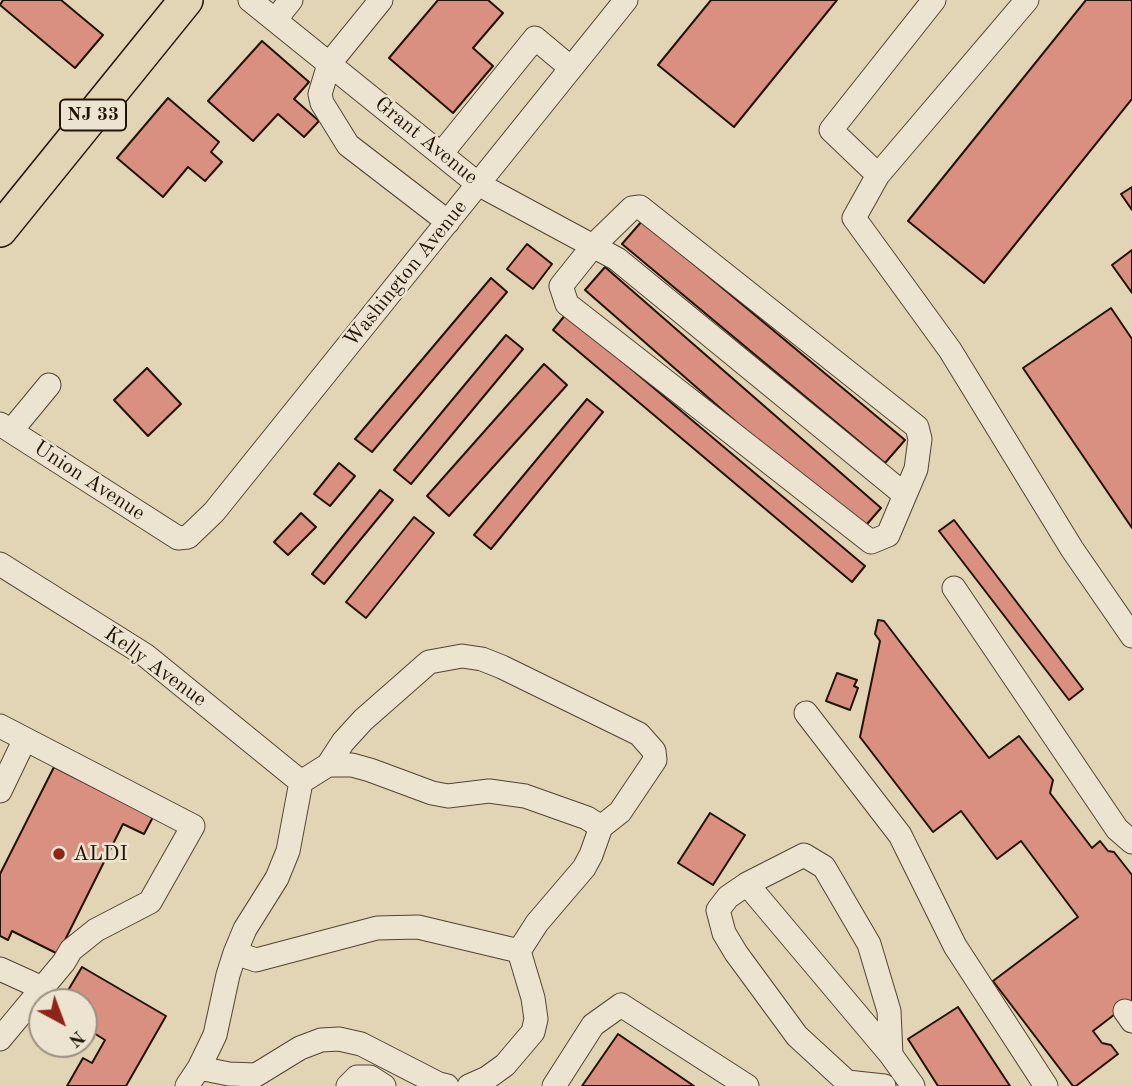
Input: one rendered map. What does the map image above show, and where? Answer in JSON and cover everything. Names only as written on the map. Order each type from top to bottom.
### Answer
[{"type":"highway","name":"NJ 33","points":[[0,230],[186,0]]},
{"type":"street","name":"Grant Avenue","points":[[250,0],[478,184],[617,259],[905,495]]},
{"type":"street","points":[[275,20],[291,0]]},
{"type":"street","points":[[381,0],[329,64],[320,93],[329,117],[348,145],[448,222]]},
{"type":"street","name":"Washington Avenue","points":[[178,538],[188,537],[214,512],[626,0]]},
{"type":"street","points":[[878,175],[831,130],[934,0]]},
{"type":"street","points":[[1027,0],[878,175],[854,218],[950,350],[1072,549],[1132,636]]},
{"type":"street","points":[[441,154],[535,38],[571,68]]},
{"type":"street","points":[[640,207],[917,428],[920,439],[916,469],[905,495],[888,536],[871,542],[576,311],[563,297],[561,286],[593,246],[632,208],[640,207]]},
{"type":"street","points":[[6,427],[49,385]]},
{"type":"street","name":"Union Avenue","points":[[6,427],[178,538]]},
{"type":"street","name":"Kelly Avenue","points":[[0,564],[145,655],[301,782]]},
{"type":"street","points":[[954,588],[1117,829],[1132,842]]},
{"type":"street","points":[[193,1077],[215,1035],[228,975],[245,929],[270,891],[288,851],[301,782],[328,765],[343,742],[363,720],[429,662],[461,656],[482,659],[502,667],[639,734],[650,746],[654,760],[620,812],[601,827],[584,868],[537,923],[519,951],[533,998],[536,1019],[533,1032],[505,1065],[487,1078],[469,1086]]},
{"type":"street","points":[[806,713],[900,835],[955,946],[1046,1086]]},
{"type":"street","points":[[0,726],[193,826],[150,902],[96,930],[71,950],[42,988],[0,969]]},
{"type":"street","points":[[0,791],[24,739]]},
{"type":"street","points":[[328,765],[352,765],[370,769],[432,793],[448,796],[489,791],[525,796],[587,818],[601,827]]},
{"type":"street","points":[[884,1086],[847,1082],[797,1036],[724,933],[718,910],[728,897],[747,884],[804,855],[824,867],[869,944],[889,1011],[891,1055]]},
{"type":"street","points":[[747,884],[891,1055],[913,1086]]},
{"type":"street","points":[[235,953],[256,960],[377,928],[418,927],[519,951]]},
{"type":"street","points":[[0,1039],[28,1005]]},
{"type":"street","points":[[554,1086],[593,1025],[621,1005],[747,1086]]},
{"type":"street","points":[[193,1077],[256,1074],[300,1048],[321,1040],[340,1039],[361,1044],[447,1086]]},
{"type":"street","points":[[348,1086],[357,1077],[370,1077],[384,1086]]},
{"type":"building","points":[[3,0],[61,0],[103,35],[75,68],[0,5]]},
{"type":"building","points":[[438,0],[488,0],[503,13],[473,48],[493,66],[453,113],[389,58]]},
{"type":"building","points":[[711,0],[837,0],[734,127],[658,65]]},
{"type":"building","points":[[1086,0],[1132,0],[1132,99],[984,283],[908,221]]},
{"type":"building","points":[[262,41],[309,82],[294,99],[319,121],[304,137],[278,114],[253,141],[208,101]]},
{"type":"building","points":[[168,98],[219,142],[211,152],[222,162],[205,181],[188,167],[163,197],[117,158]]},
{"type":"building","points":[[1132,187],[1132,210],[1121,194]]},
{"type":"building","points":[[642,221],[905,440],[885,463],[622,244]]},
{"type":"building","points":[[527,244],[552,264],[533,289],[507,269]]},
{"type":"building","points":[[1132,250],[1132,293],[1112,265]]},
{"type":"building","points":[[605,267],[881,508],[861,531],[585,290]]},
{"type":"building","points":[[491,278],[507,292],[372,452],[355,439]]},
{"type":"building","points":[[1111,308],[1132,339],[1132,528],[1023,368]]},
{"type":"building","points":[[566,314],[865,566],[852,582],[553,330]]},
{"type":"building","points":[[506,335],[523,349],[411,484],[394,470]]},
{"type":"building","points":[[544,364],[567,385],[449,516],[427,496]]},
{"type":"building","points":[[147,368],[181,404],[148,436],[114,400]]},
{"type":"building","points":[[587,399],[603,412],[491,549],[474,535]]},
{"type":"building","points":[[339,463],[355,476],[330,506],[314,494]]},
{"type":"building","points":[[380,490],[393,500],[324,584],[312,574]]},
{"type":"building","points":[[301,513],[316,527],[288,555],[274,542]]},
{"type":"building","points":[[414,517],[434,533],[366,618],[346,602]]},
{"type":"building","points":[[954,520],[1083,689],[1069,700],[939,531]]},
{"type":"building","points":[[878,620],[884,621],[989,758],[1019,736],[1053,780],[1050,793],[1092,848],[1100,841],[1108,851],[1114,852],[1132,875],[1132,1001],[1093,1031],[1102,1043],[1111,1045],[1118,1054],[1076,1086],[1073,1086],[993,981],[1078,917],[1021,841],[997,859],[961,811],[933,832],[860,737],[880,641],[875,634]]},
{"type":"building","points":[[837,673],[857,680],[854,686],[858,688],[850,710],[826,701]]},
{"type":"building","name":"ALDI","points":[[54,767],[153,817],[144,834],[123,824],[58,954],[12,931],[8,940],[0,936],[0,874]]},
{"type":"building","points":[[710,813],[745,835],[713,885],[678,863]]},
{"type":"building","points":[[82,967],[166,1016],[126,1086],[67,1086],[83,1058],[92,1063],[98,1058],[105,1040],[98,1036],[98,988],[69,988]]},
{"type":"building","points":[[958,1007],[1010,1086],[938,1086],[908,1039]]},
{"type":"building","points":[[618,1034],[694,1086],[582,1086]]},
{"type":"place","name":"ALDI","points":[[59,854]]}]
